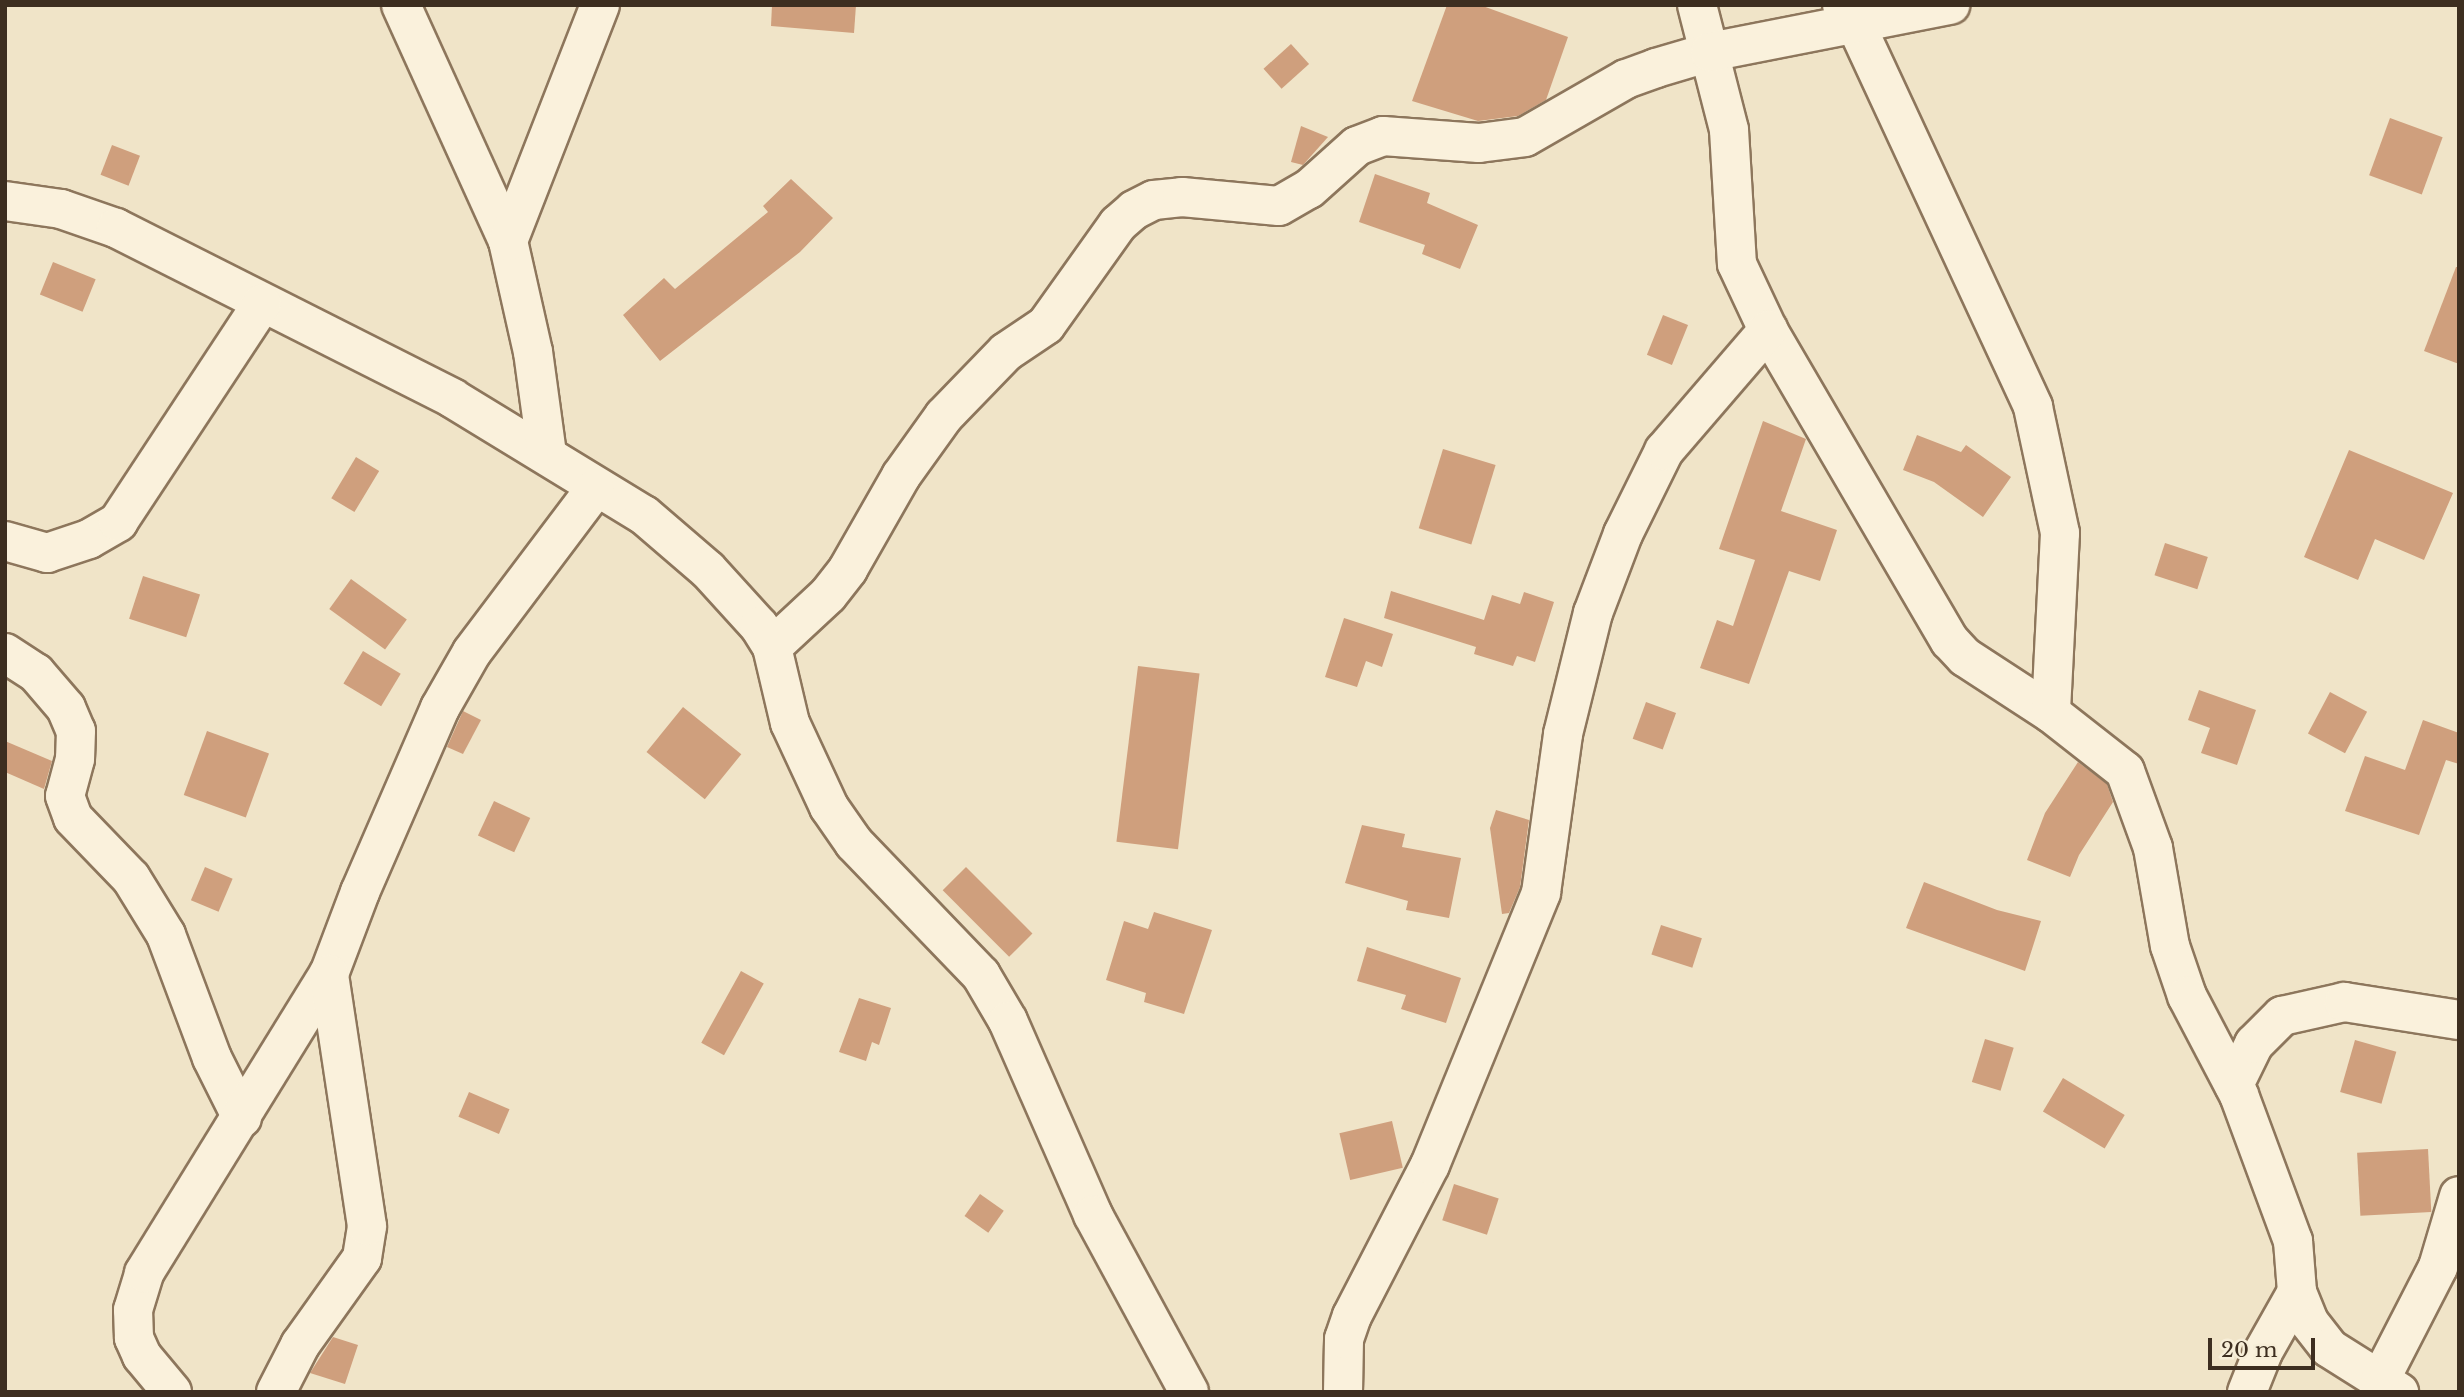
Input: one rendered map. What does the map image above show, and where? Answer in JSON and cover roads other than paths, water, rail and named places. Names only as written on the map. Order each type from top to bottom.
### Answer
[{"type":"street","points":[[401,5],[508,241],[533,352],[547,454]]},
{"type":"street","points":[[508,241],[600,5]]},
{"type":"street","points":[[1698,5],[1729,130],[1737,264],[1768,330],[1950,641],[1965,657],[2051,713],[2125,771],[2153,848],[2170,946],[2187,996],[2234,1084],[2293,1241],[2297,1292],[2309,1322],[2329,1348],[2389,1386],[2438,1267],[2459,1196]]},
{"type":"street","points":[[772,647],[828,595],[848,569],[901,476],[944,416],[1006,352],[1046,325],[1118,224],[1134,210],[1154,200],[1182,197],[1279,206],[1309,189],[1357,146],[1383,136],[1479,143],[1525,137],[1626,79],[1710,52],[1849,15],[1950,5]]},
{"type":"street","points":[[1849,15],[2033,407],[2060,533],[2054,585],[2051,713]]},
{"type":"street","points":[[5,201],[61,209],[116,228],[452,398],[547,454],[595,489],[644,515],[709,570],[759,626],[772,647],[790,723],[829,807],[854,843],[981,975],[1008,1021],[1099,1227],[1189,1392]]},
{"type":"street","points":[[5,541],[47,553],[89,539],[118,522],[262,304]]},
{"type":"street","points":[[1343,1392],[1343,1339],[1352,1316],[1430,1165],[1541,893],[1563,734],[1593,613],[1623,534],[1664,451],[1768,330]]},
{"type":"street","points":[[172,1392],[142,1356],[134,1338],[133,1310],[144,1273],[329,974],[440,708],[472,652],[595,489]]},
{"type":"street","points":[[5,653],[36,673],[66,708],[76,731],[75,759],[65,796],[73,818],[131,878],[166,935],[212,1058],[242,1118]]},
{"type":"street","points":[[276,1392],[300,1345],[362,1258],[367,1226],[329,974]]},
{"type":"street","points":[[2234,1084],[2255,1044],[2282,1016],[2344,1002],[2459,1020]]},
{"type":"street","points":[[2247,1392],[2297,1292]]}]
